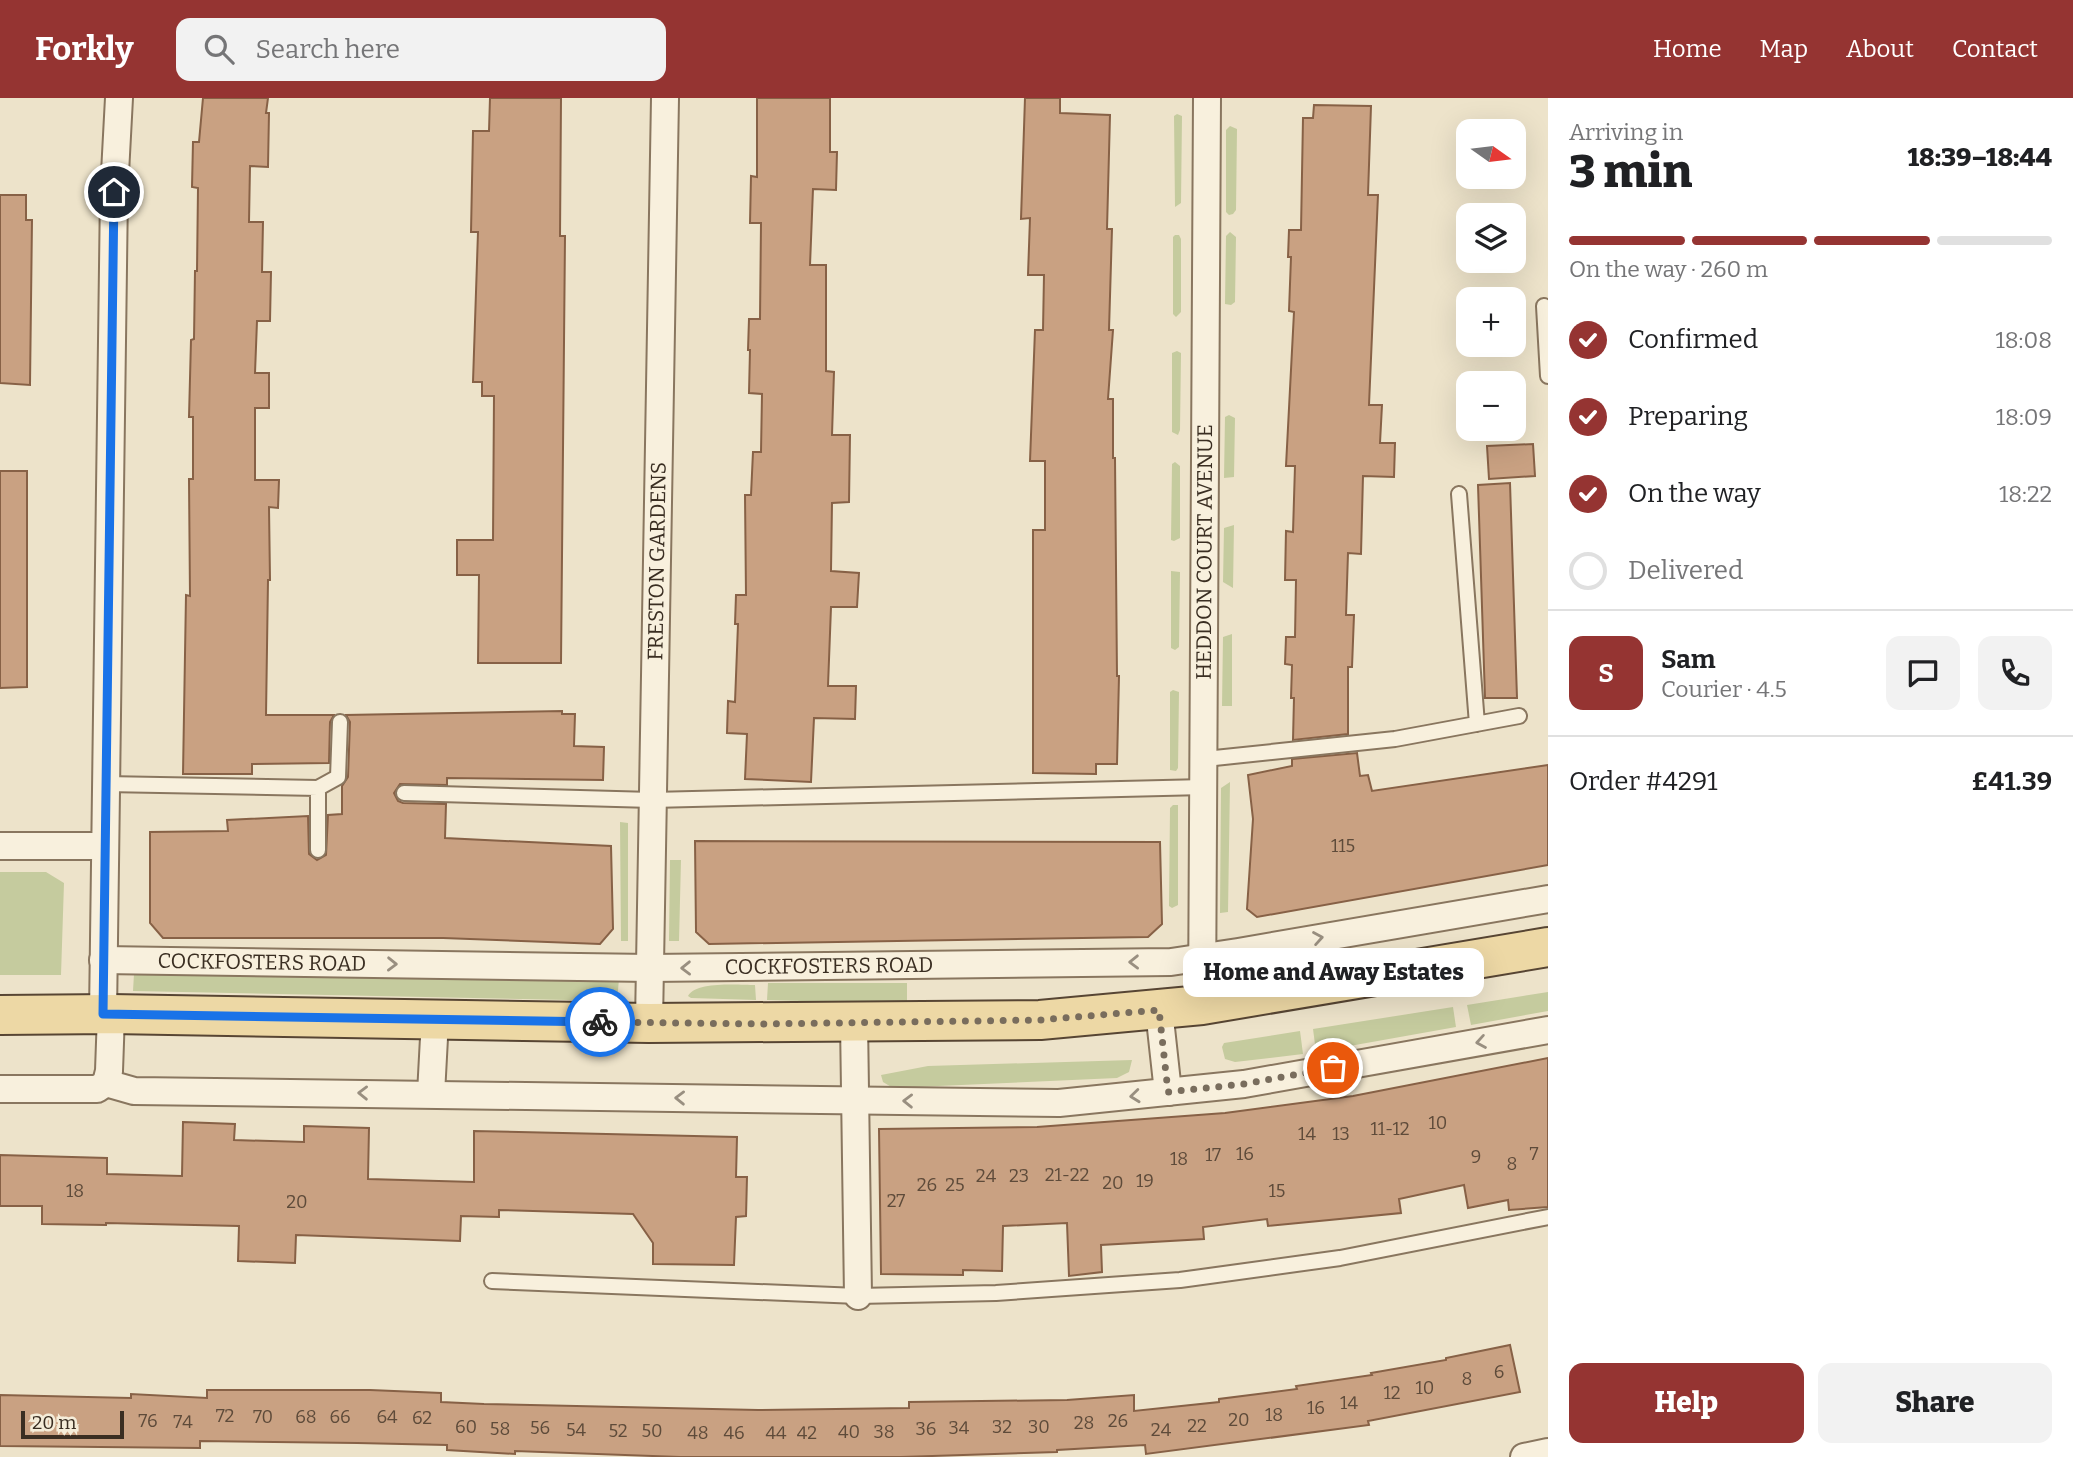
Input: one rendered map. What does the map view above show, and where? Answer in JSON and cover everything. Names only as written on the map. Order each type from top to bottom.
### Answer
[{"type":"main road","points":[[0,1015],[107,1014],[649,1023],[1040,1020],[1202,1005],[1548,947]]},
{"type":"street","points":[[0,1089],[86,1091],[97,1089],[106,1083],[109,1071],[103,960],[104,846],[114,192],[119,98]]},
{"type":"street","name":"FRESTON GARDENS","points":[[649,1023],[665,98]]},
{"type":"street","name":"HEDDON COURT AVENUE","points":[[1202,1005],[1208,98]]},
{"type":"street","points":[[0,846],[104,846]]},
{"type":"street","name":"COCKFOSTERS ROAD","points":[[103,960],[650,968],[1171,962],[1548,899]]},
{"type":"street","points":[[1159,1010],[1168,1092]]},
{"type":"street","points":[[431,1094],[435,1019]]},
{"type":"street","points":[[854,1023],[858,1296]]},
{"type":"street","points":[[106,1083],[134,1091],[1059,1103],[1244,1084],[1548,1030]]},
{"type":"street","points":[[1524,1457],[1548,1452]]},
{"type":"lane","points":[[1544,306],[1548,376]]},
{"type":"lane","points":[[1459,494],[1477,724]]},
{"type":"lane","points":[[1205,759],[1395,739],[1519,716]]},
{"type":"lane","points":[[105,784],[318,788],[338,777],[340,722]]},
{"type":"lane","points":[[318,788],[318,850]]},
{"type":"lane","points":[[404,793],[652,800],[1205,788]]},
{"type":"lane","points":[[492,1280],[858,1296],[996,1293],[1181,1280],[1340,1258],[1548,1217]]},
{"type":"green space","points":[[1174,116],[1182,116],[1181,203],[1175,207]]},
{"type":"green space","points":[[1230,126],[1237,129],[1236,210],[1229,215],[1226,212],[1226,130]]},
{"type":"green space","points":[[1230,232],[1236,237],[1235,302],[1231,305],[1225,304],[1226,236]]},
{"type":"green space","points":[[1175,235],[1179,235],[1181,239],[1181,312],[1176,317],[1173,314]]},
{"type":"green space","points":[[1172,353],[1181,353],[1178,435],[1172,432]]},
{"type":"green space","points":[[1229,415],[1235,418],[1234,477],[1224,478],[1225,417]]},
{"type":"green space","points":[[1175,462],[1180,466],[1180,538],[1174,541],[1171,540],[1172,464]]},
{"type":"green space","points":[[1234,525],[1233,588],[1223,582],[1224,528]]},
{"type":"green space","points":[[1171,571],[1180,572],[1179,647],[1175,650],[1171,648]]},
{"type":"green space","points":[[1232,634],[1232,706],[1222,706],[1223,637]]},
{"type":"green space","points":[[1170,692],[1179,692],[1176,771],[1170,770]]},
{"type":"green space","points":[[1230,782],[1228,912],[1220,913],[1221,788]]},
{"type":"green space","points":[[1178,805],[1178,905],[1172,908],[1169,906],[1170,808]]},
{"type":"green space","points":[[620,822],[628,823],[628,941],[621,941]]},
{"type":"green space","points":[[670,860],[681,860],[679,941],[669,941]]},
{"type":"green space","points":[[0,872],[46,872],[64,883],[61,975],[0,975]]},
{"type":"green space","points":[[134,974],[619,979],[617,1001],[133,991]]},
{"type":"green space","points":[[768,983],[907,983],[907,1004],[767,1000]]},
{"type":"green space","points":[[755,985],[756,1000],[688,996],[693,991],[708,986]]},
{"type":"green space","points":[[1548,992],[1548,1011],[1471,1025],[1467,1005]]},
{"type":"green space","points":[[1453,1007],[1456,1027],[1316,1052],[1313,1029]]},
{"type":"green space","points":[[1300,1031],[1303,1054],[1235,1062],[1225,1059],[1222,1047],[1224,1043]]},
{"type":"green space","points":[[1132,1060],[1129,1072],[1117,1078],[893,1088],[883,1082],[881,1075],[928,1066]]},
{"type":"building","points":[[203,98],[268,98],[268,167],[250,166],[249,222],[263,222],[262,272],[271,272],[270,321],[257,321],[255,373],[269,373],[269,408],[255,408],[255,480],[279,480],[278,508],[269,507],[266,715],[334,715],[330,722],[329,763],[252,764],[252,774],[183,774],[186,595],[190,596],[189,479],[193,479],[193,417],[189,417],[191,340],[194,339],[197,271],[198,188],[192,187],[193,142],[199,142]]},
{"type":"building","points":[[490,98],[561,98],[560,236],[565,236],[561,663],[478,663],[479,575],[457,575],[457,540],[493,540],[494,396],[482,396],[482,382],[473,382],[478,232],[471,232],[473,131],[489,131]]},
{"type":"building","points":[[757,98],[830,98],[830,152],[837,152],[836,190],[813,189],[810,265],[826,265],[826,371],[834,372],[832,435],[850,435],[849,502],[832,503],[831,571],[859,573],[857,607],[831,607],[828,686],[856,686],[855,719],[814,718],[811,782],[745,779],[747,734],[727,733],[728,701],[735,702],[738,624],[735,624],[736,595],[746,595],[745,495],[751,495],[753,452],[761,452],[762,394],[749,393],[748,350],[749,319],[760,319],[761,223],[750,223],[751,176],[757,177]]},
{"type":"building","points":[[1025,98],[1060,98],[1060,113],[1110,115],[1107,229],[1112,229],[1109,330],[1113,330],[1108,399],[1113,399],[1119,676],[1117,764],[1096,764],[1096,774],[1033,773],[1033,530],[1045,530],[1045,461],[1030,461],[1035,330],[1043,330],[1044,275],[1028,275],[1030,218],[1021,219]]},
{"type":"building","points":[[1314,105],[1371,106],[1368,195],[1378,195],[1369,405],[1382,405],[1380,443],[1395,443],[1394,477],[1363,476],[1361,554],[1348,553],[1346,615],[1354,615],[1352,667],[1348,667],[1348,734],[1293,740],[1292,665],[1285,664],[1286,637],[1295,637],[1296,580],[1285,580],[1286,531],[1293,532],[1295,466],[1286,466],[1294,312],[1289,311],[1291,257],[1288,257],[1289,230],[1301,230],[1303,118],[1313,118]]},
{"type":"building","points":[[0,195],[26,195],[26,220],[32,220],[30,385],[0,383]]},
{"type":"building","points":[[1533,444],[1535,476],[1489,479],[1487,446]]},
{"type":"building","points":[[0,471],[27,471],[27,687],[0,688]]},
{"type":"building","points":[[1510,483],[1517,698],[1485,698],[1478,485]]},
{"type":"building","points":[[562,711],[562,714],[575,714],[574,746],[604,747],[603,780],[447,778],[447,785],[400,784],[394,793],[398,801],[403,803],[446,804],[445,838],[611,846],[613,929],[600,944],[443,938],[163,938],[150,923],[150,832],[228,831],[227,820],[308,816],[309,854],[317,860],[326,855],[328,815],[342,814],[342,786],[348,777],[350,722],[346,715]]},
{"type":"building","points":[[1357,753],[1360,776],[1368,775],[1372,791],[1548,765],[1548,865],[1257,917],[1247,909],[1253,819],[1248,775],[1292,766],[1292,759]]},
{"type":"building","points":[[695,841],[1160,842],[1162,924],[1148,937],[709,944],[696,932]]},
{"type":"building","points":[[1548,1058],[1548,1207],[1509,1210],[1508,1200],[1468,1208],[1464,1185],[1399,1199],[1401,1213],[1268,1226],[1267,1219],[1203,1227],[1204,1239],[1101,1245],[1102,1272],[1069,1276],[1067,1223],[1003,1226],[1002,1271],[963,1270],[963,1275],[881,1274],[879,1129],[1037,1127],[1225,1113],[1353,1096]]},
{"type":"building","points":[[183,1122],[235,1124],[234,1140],[304,1142],[304,1126],[369,1128],[368,1179],[474,1182],[474,1131],[737,1137],[736,1177],[747,1177],[746,1216],[736,1217],[734,1265],[653,1264],[653,1243],[633,1214],[499,1210],[499,1217],[461,1216],[460,1241],[296,1235],[295,1263],[238,1261],[239,1226],[42,1224],[42,1206],[0,1206],[0,1155],[107,1158],[107,1174],[182,1176]]},
{"type":"building","points":[[1510,1345],[1520,1392],[1368,1421],[1369,1425],[1146,1454],[1145,1445],[1057,1452],[901,1457],[680,1457],[515,1451],[515,1454],[447,1450],[447,1445],[200,1441],[200,1448],[0,1446],[0,1395],[131,1398],[131,1394],[207,1398],[207,1390],[370,1390],[441,1393],[441,1402],[758,1410],[909,1408],[909,1402],[1067,1400],[1134,1395],[1134,1411],[1219,1402],[1219,1399],[1297,1389],[1296,1386],[1372,1375],[1371,1373]]},
{"type":"way so far","points":[[600,1022],[762,1024],[1040,1020],[1159,1010],[1168,1092],[1244,1084],[1333,1068]]},
{"type":"place","name":"Home and Away Estates","points":[[1333,1068]]},
{"type":"route","points":[[114,192],[103,1014],[600,1022]]}]
